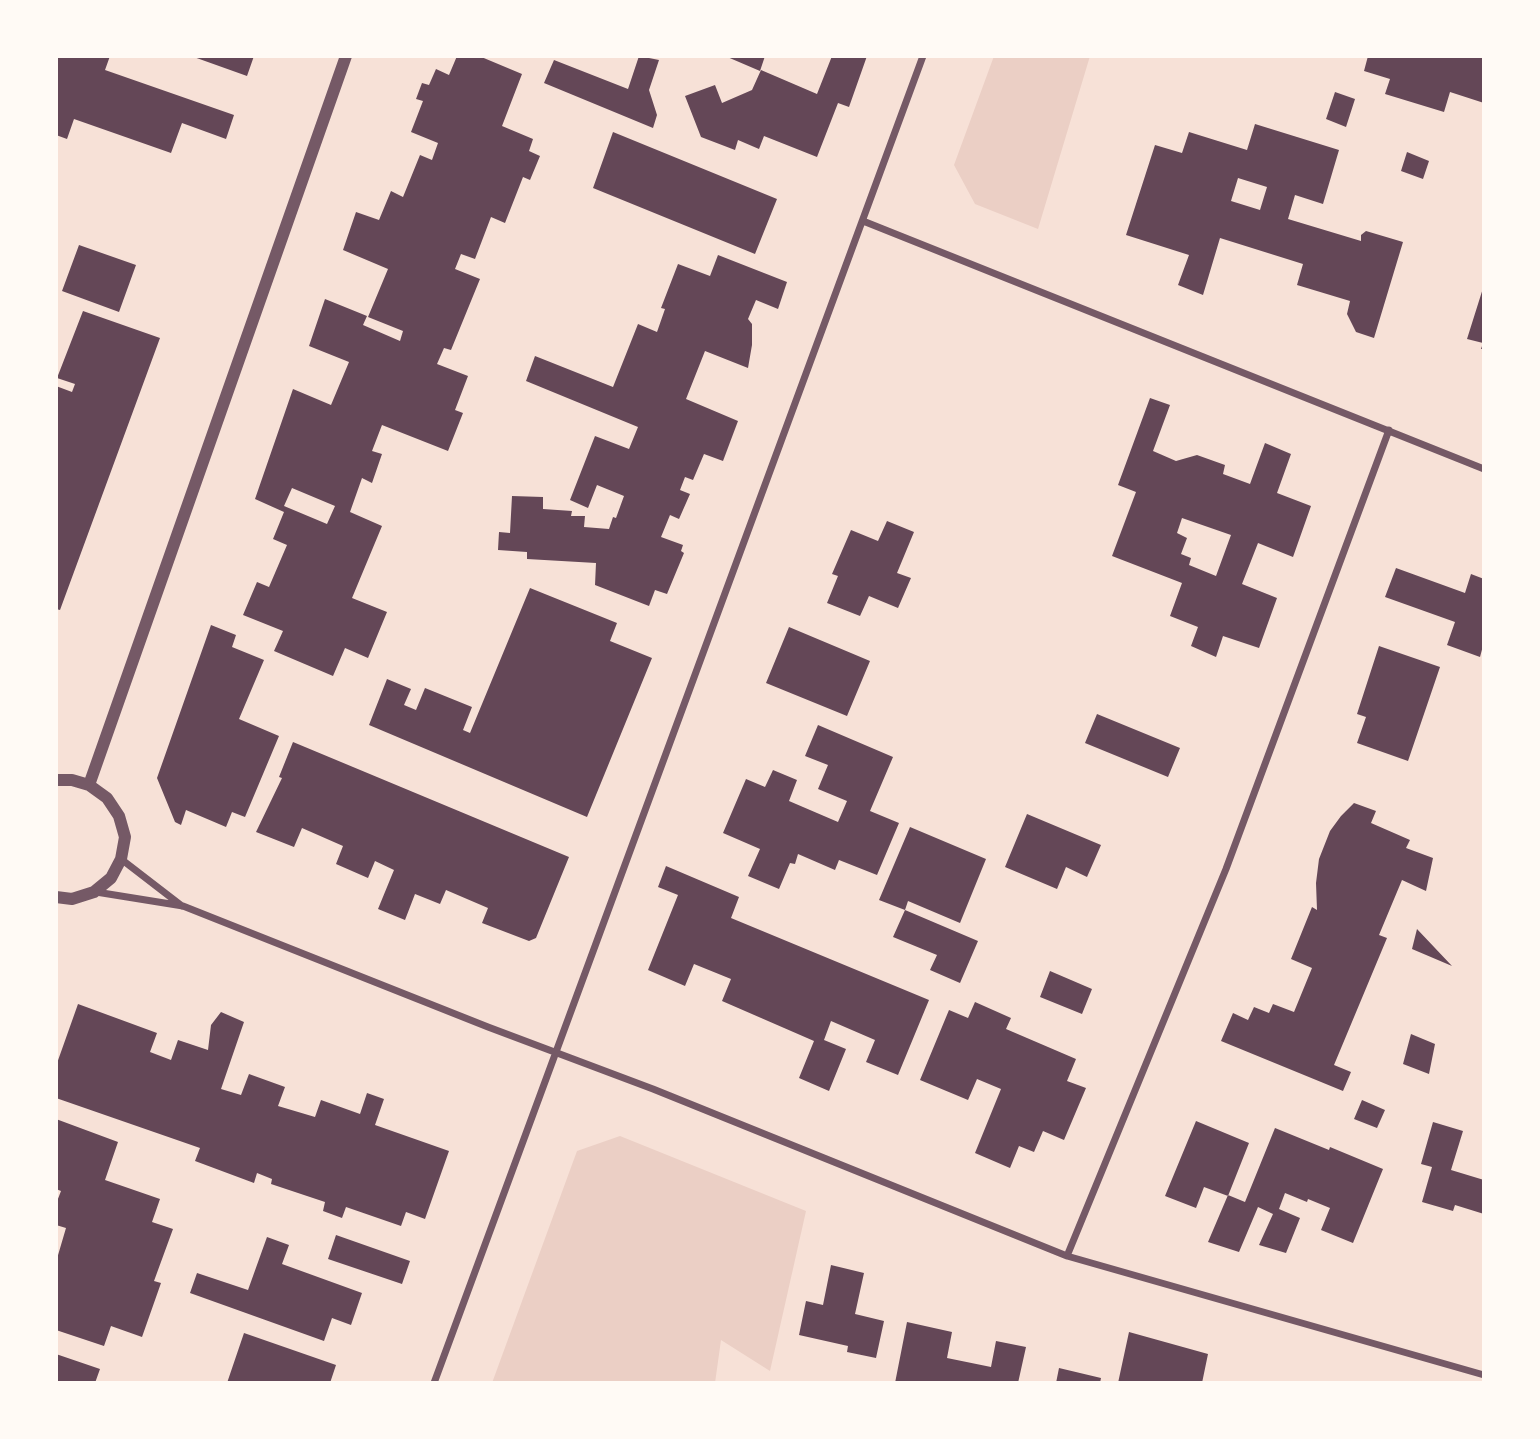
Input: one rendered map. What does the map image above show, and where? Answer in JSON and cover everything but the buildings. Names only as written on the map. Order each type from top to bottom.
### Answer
[{"type":"street","points":[[89,785],[346,56]]},
{"type":"street","points":[[434,1383],[923,56]]},
{"type":"street","points":[[863,221],[1484,470]]},
{"type":"street","points":[[1067,1256],[1226,869],[1389,430]]},
{"type":"street","points":[[56,780],[72,780],[89,785],[107,798],[120,816],[125,837],[121,859],[111,878],[93,892],[72,898],[56,897]]},
{"type":"street","points":[[121,859],[183,906]]},
{"type":"street","points":[[93,892],[183,906],[1067,1256],[1484,1375]]},
{"type":"shaded area","points":[[994,56],[1090,56],[1038,229],[975,204],[954,165]]},
{"type":"shaded area","points":[[620,1136],[806,1211],[770,1371],[721,1340],[715,1383],[492,1383],[577,1151]]}]
